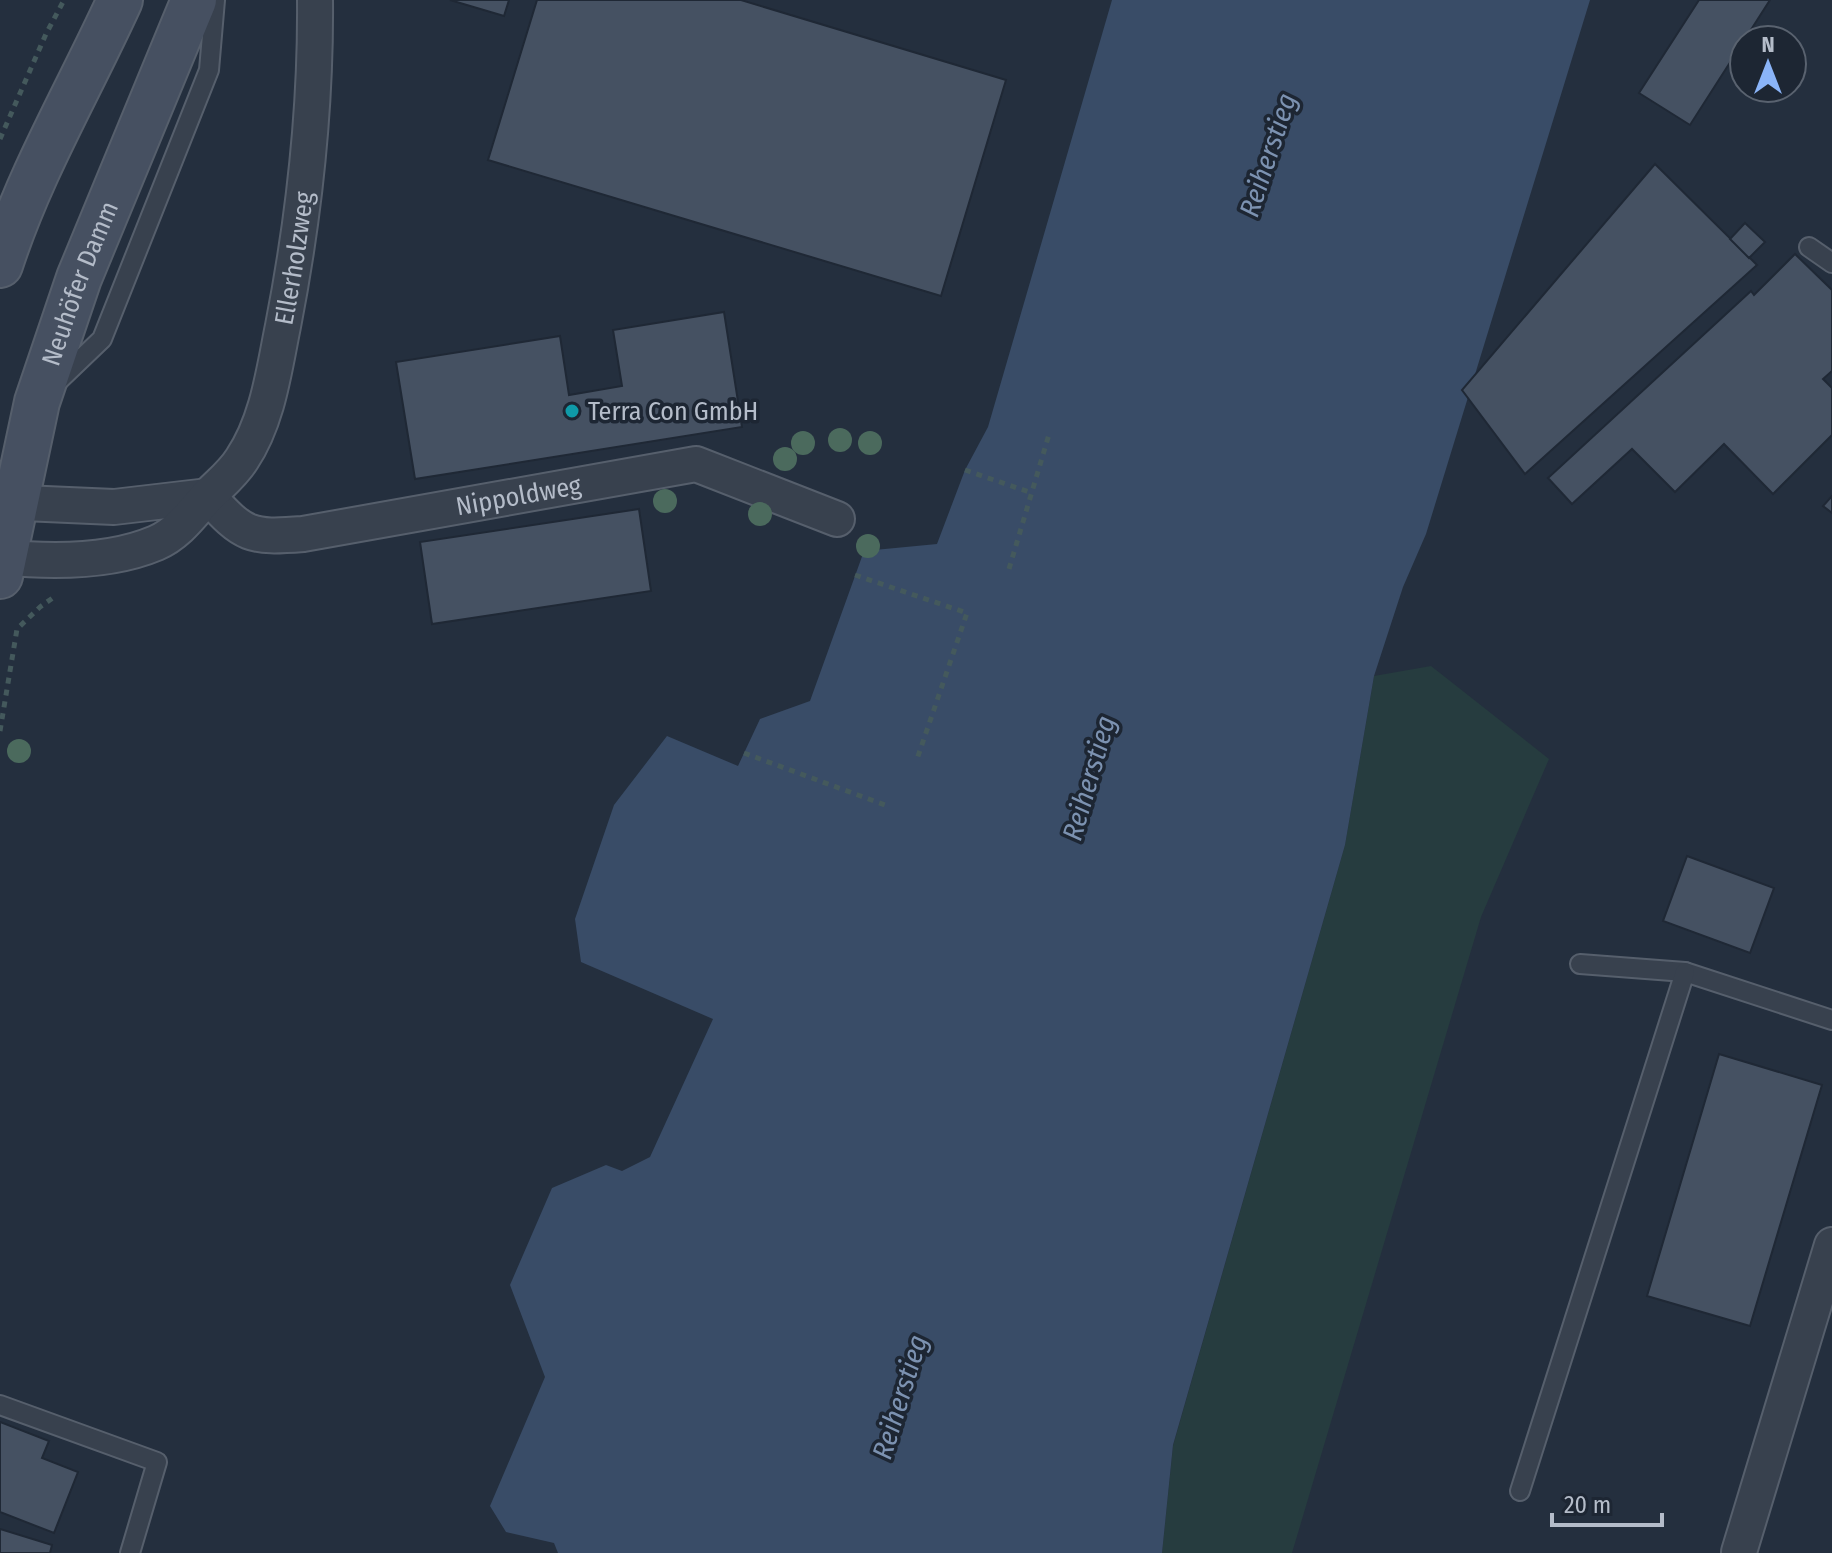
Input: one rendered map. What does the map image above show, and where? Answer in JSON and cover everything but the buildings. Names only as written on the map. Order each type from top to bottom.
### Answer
[{"type":"main road","points":[[0,265],[10,234],[49,145],[120,0]]},
{"type":"main road","name":"Neuhöfer Damm","points":[[1,563],[8,503],[37,402],[79,278],[194,0]]},
{"type":"street","name":"Ellerholzweg","points":[[1,563],[114,555],[156,543],[178,530],[243,458],[264,411],[297,251],[313,103],[315,0]]},
{"type":"street","name":"Nippoldweg","points":[[208,496],[232,523],[243,531],[264,537],[303,534],[696,464],[837,519]]},
{"type":"street","points":[[8,503],[114,507],[208,496]]},
{"type":"street","points":[[1739,1553],[1832,1245]]},
{"type":"lane","points":[[37,402],[102,339],[209,70],[215,0]]},
{"type":"lane","points":[[1809,247],[1832,263]]},
{"type":"lane","points":[[1580,964],[1685,972],[1832,1020]]},
{"type":"lane","points":[[1520,1491],[1685,972]]},
{"type":"lane","points":[[0,1405],[157,1462],[130,1553]]},
{"type":"path","points":[[0,139],[64,0]]},
{"type":"path","points":[[1009,569],[1050,431]]},
{"type":"path","points":[[965,470],[1032,493]]},
{"type":"path","points":[[855,575],[967,613],[916,762]]},
{"type":"path","points":[[0,731],[8,679]]},
{"type":"path","points":[[744,753],[885,805]]},
{"type":"green space","points":[[1431,666],[1549,759],[1481,917],[1292,1553],[1162,1553],[1173,1446],[1345,845],[1374,676]]},
{"type":"water","name":"Reiherstieg","points":[[1112,0],[1590,0],[1426,534],[1403,587],[1374,676],[1345,845],[1173,1445],[1162,1553],[558,1553],[554,1543],[506,1532],[490,1506],[545,1377],[510,1285],[552,1188],[606,1165],[622,1171],[650,1157],[713,1019],[581,962],[575,919],[614,805],[667,736],[738,766],[760,719],[810,701],[864,551],[937,544],[965,470],[988,427]]},
{"type":"place","name":"Terra Con GmbH","points":[[572,411]]}]
